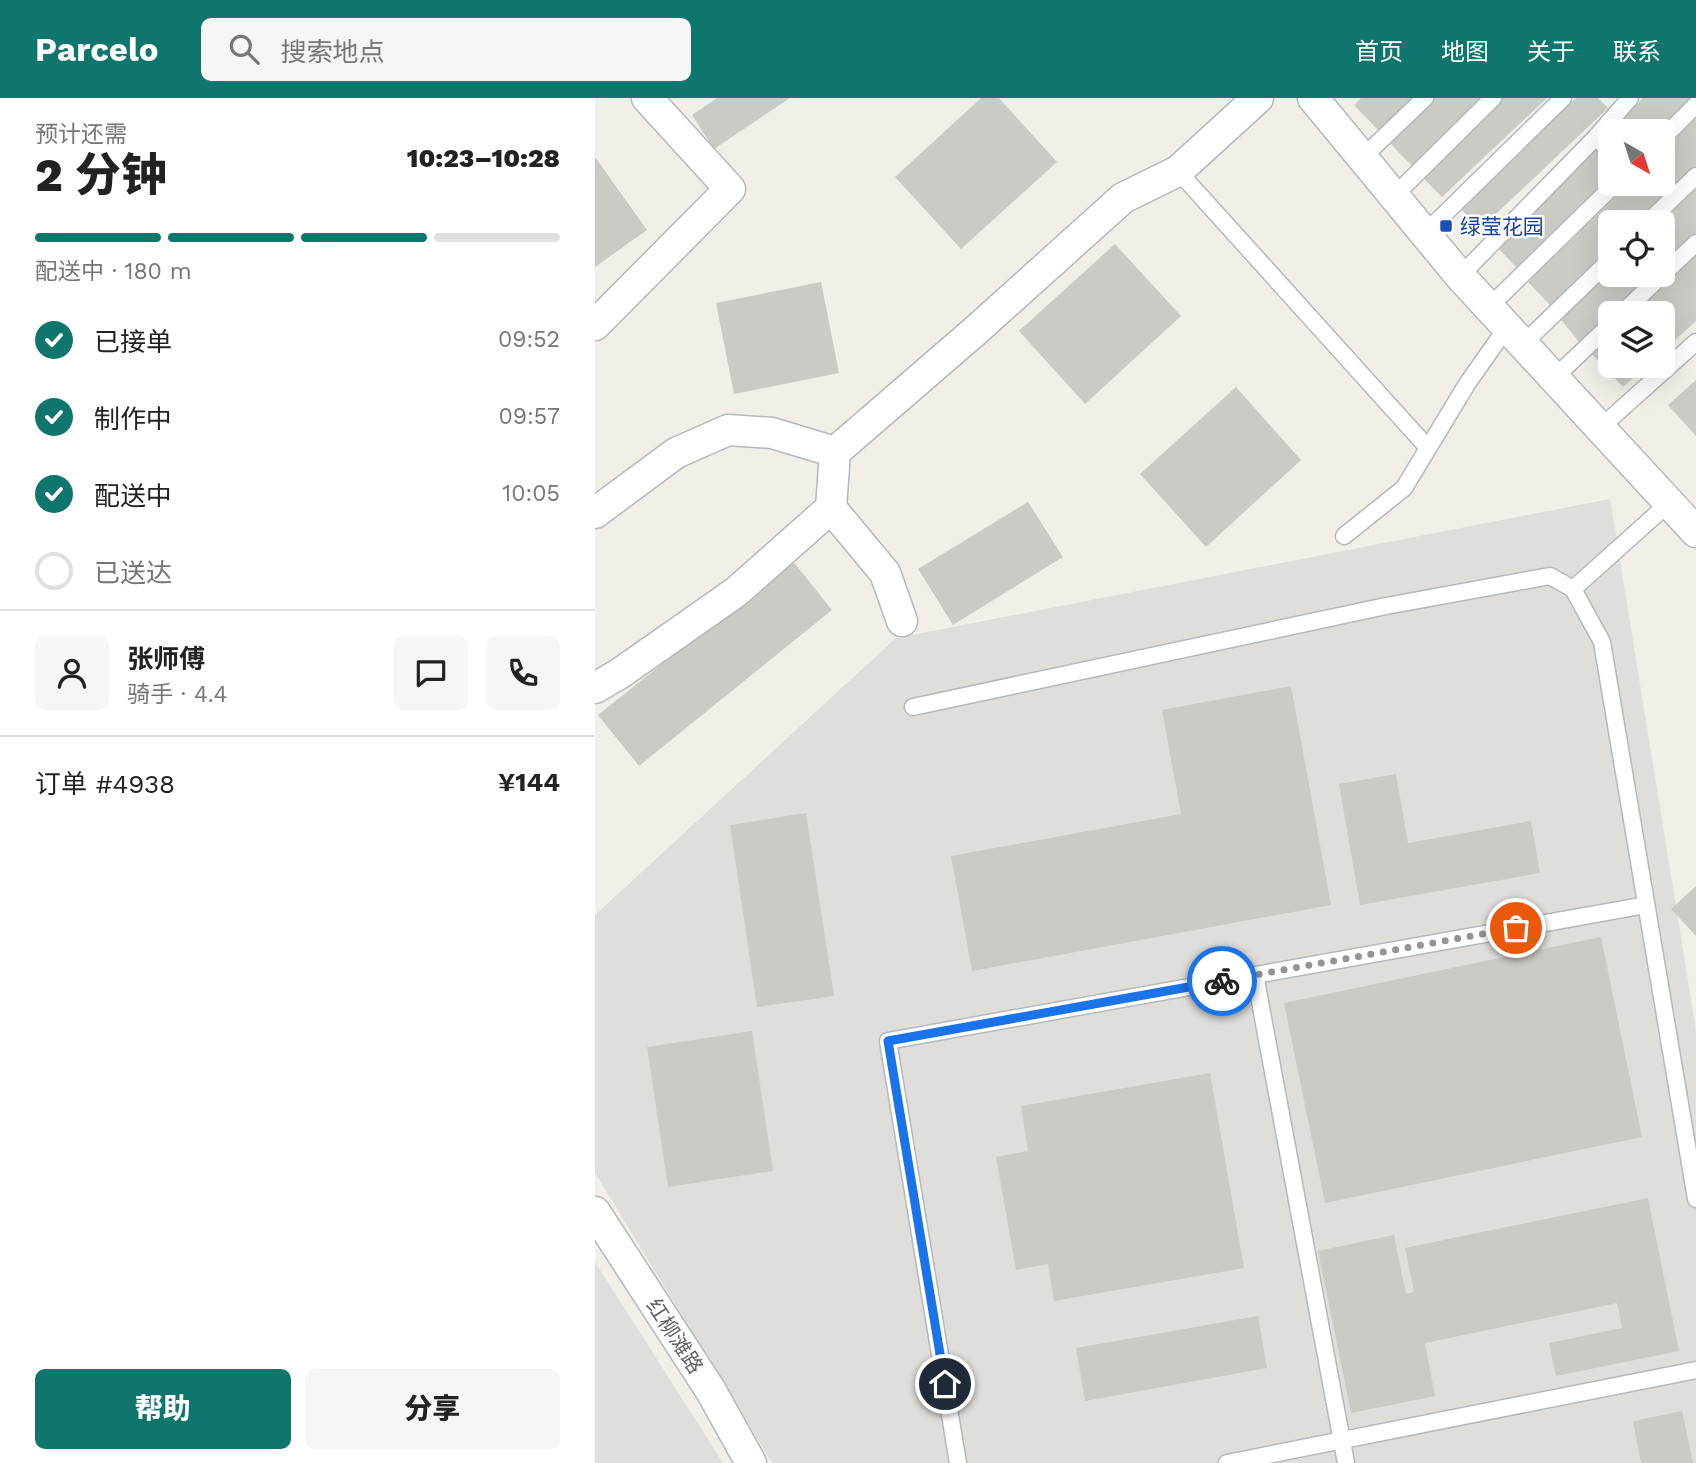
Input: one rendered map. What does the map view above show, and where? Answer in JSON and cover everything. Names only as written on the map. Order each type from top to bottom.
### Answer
[{"type":"street","points":[[595,325],[730,188],[647,98]]},
{"type":"street","points":[[902,621],[885,573],[831,508],[835,452],[1123,198],[1178,172],[1258,98]]},
{"type":"street","points":[[1321,101],[1362,158],[1460,276],[1696,532]]},
{"type":"street","points":[[595,513],[676,453],[728,430],[772,433],[835,452]]},
{"type":"street","points":[[595,688],[736,592],[831,508]]},
{"type":"street","name":"红柳滩路","points":[[595,1212],[711,1391],[751,1463]]},
{"type":"lane","points":[[1362,158],[1425,98]]},
{"type":"lane","points":[[1393,197],[1493,98]]},
{"type":"lane","points":[[1424,234],[1563,98]]},
{"type":"lane","points":[[1460,276],[1596,137],[1625,100]]},
{"type":"lane","points":[[1675,126],[1696,105]]},
{"type":"lane","points":[[1178,172],[1428,448]]},
{"type":"lane","points":[[1661,210],[1696,176]]},
{"type":"lane","points":[[1344,536],[1404,488],[1506,326],[1606,196]]},
{"type":"lane","points":[[1635,301],[1696,243]]},
{"type":"lane","points":[[1506,326],[1598,268]]},
{"type":"lane","points":[[1554,378],[1598,336]]},
{"type":"lane","points":[[1600,428],[1696,342]]},
{"type":"lane","points":[[1573,589],[1669,503]]},
{"type":"lane","points":[[913,707],[1387,606],[1550,576],[1573,589],[1602,642],[1696,1199]]},
{"type":"lane","points":[[958,1463],[888,1041],[1646,905]]},
{"type":"lane","points":[[1255,975],[1346,1463]]},
{"type":"lane","points":[[1227,1463],[1696,1370]]},
{"type":"shaded area","points":[[1610,499],[1696,1030],[1696,1463],[772,1463],[595,1173],[595,915],[896,638]]},
{"type":"shaded area","points":[[595,1262],[723,1463],[595,1463]]},
{"type":"building","points":[[717,98],[790,98],[714,149],[692,115]]},
{"type":"building","points":[[981,98],[999,98],[1057,162],[961,249],[895,177]]},
{"type":"building","points":[[1361,98],[1413,98],[1378,130],[1354,105]]},
{"type":"building","points":[[1434,98],[1485,98],[1413,167],[1388,141]]},
{"type":"building","points":[[1502,98],[1547,98],[1442,197],[1420,175]]},
{"type":"building","points":[[1576,98],[1598,98],[1608,108],[1480,229],[1460,208]]},
{"type":"building","points":[[1643,98],[1692,98],[1670,119],[1621,119]]},
{"type":"building","points":[[1696,118],[1696,166],[1675,186],[1675,139]]},
{"type":"building","points":[[1598,149],[1598,192],[1518,269],[1496,246]]},
{"type":"building","points":[[595,157],[647,230],[595,267]]},
{"type":"building","points":[[1696,189],[1696,233],[1675,254],[1675,210]]},
{"type":"building","points":[[1617,196],[1664,196],[1650,210],[1602,210]]},
{"type":"building","points":[[1598,214],[1598,261],[1551,306],[1528,282]]},
{"type":"building","points":[[1115,244],[1181,316],[1085,404],[1019,331]]},
{"type":"building","points":[[1696,253],[1696,321],[1675,340],[1675,301],[1645,301],[1660,287],[1675,287],[1675,273]]},
{"type":"building","points":[[821,282],[839,373],[734,394],[716,303]]},
{"type":"building","points":[[1598,284],[1598,287],[1640,287],[1626,301],[1598,301],[1598,328],[1581,344],[1561,320]]},
{"type":"building","points":[[1598,346],[1598,360],[1591,353]]},
{"type":"building","points":[[1615,378],[1633,378],[1623,387]]},
{"type":"building","points":[[1696,380],[1696,436],[1668,405]]},
{"type":"building","points":[[1236,387],[1301,460],[1206,547],[1140,474]]},
{"type":"building","points":[[1028,502],[1063,557],[953,625],[918,569]]},
{"type":"building","points":[[792,560],[832,610],[639,766],[598,715]]},
{"type":"building","points":[[1291,686],[1331,905],[972,971],[951,856],[1181,814],[1162,710]]},
{"type":"building","points":[[1396,774],[1408,843],[1531,821],[1540,873],[1360,905],[1339,784]]},
{"type":"building","points":[[806,813],[834,996],[757,1007],[730,825]]},
{"type":"building","points":[[1696,886],[1696,936],[1671,909]]},
{"type":"building","points":[[1601,937],[1642,1137],[1325,1203],[1284,1003]]},
{"type":"building","points":[[752,1031],[773,1171],[668,1187],[647,1047]]},
{"type":"building","points":[[1210,1073],[1244,1268],[1054,1301],[1048,1264],[1016,1270],[996,1157],[1028,1151],[1021,1106]]},
{"type":"building","points":[[1648,1198],[1679,1351],[1556,1376],[1549,1343],[1622,1328],[1617,1303],[1425,1343],[1435,1396],[1351,1413],[1318,1251],[1394,1235],[1406,1294],[1414,1292],[1405,1248]]},
{"type":"building","points":[[1258,1316],[1267,1368],[1085,1401],[1076,1348]]},
{"type":"building","points":[[1682,1411],[1693,1463],[1641,1463],[1633,1421]]},
{"type":"way so far","points":[[1222,981],[1516,928]]},
{"type":"place","name":"绿莹花园","points":[[1446,226]]},
{"type":"route","points":[[945,1384],[888,1041],[1222,981]]}]
